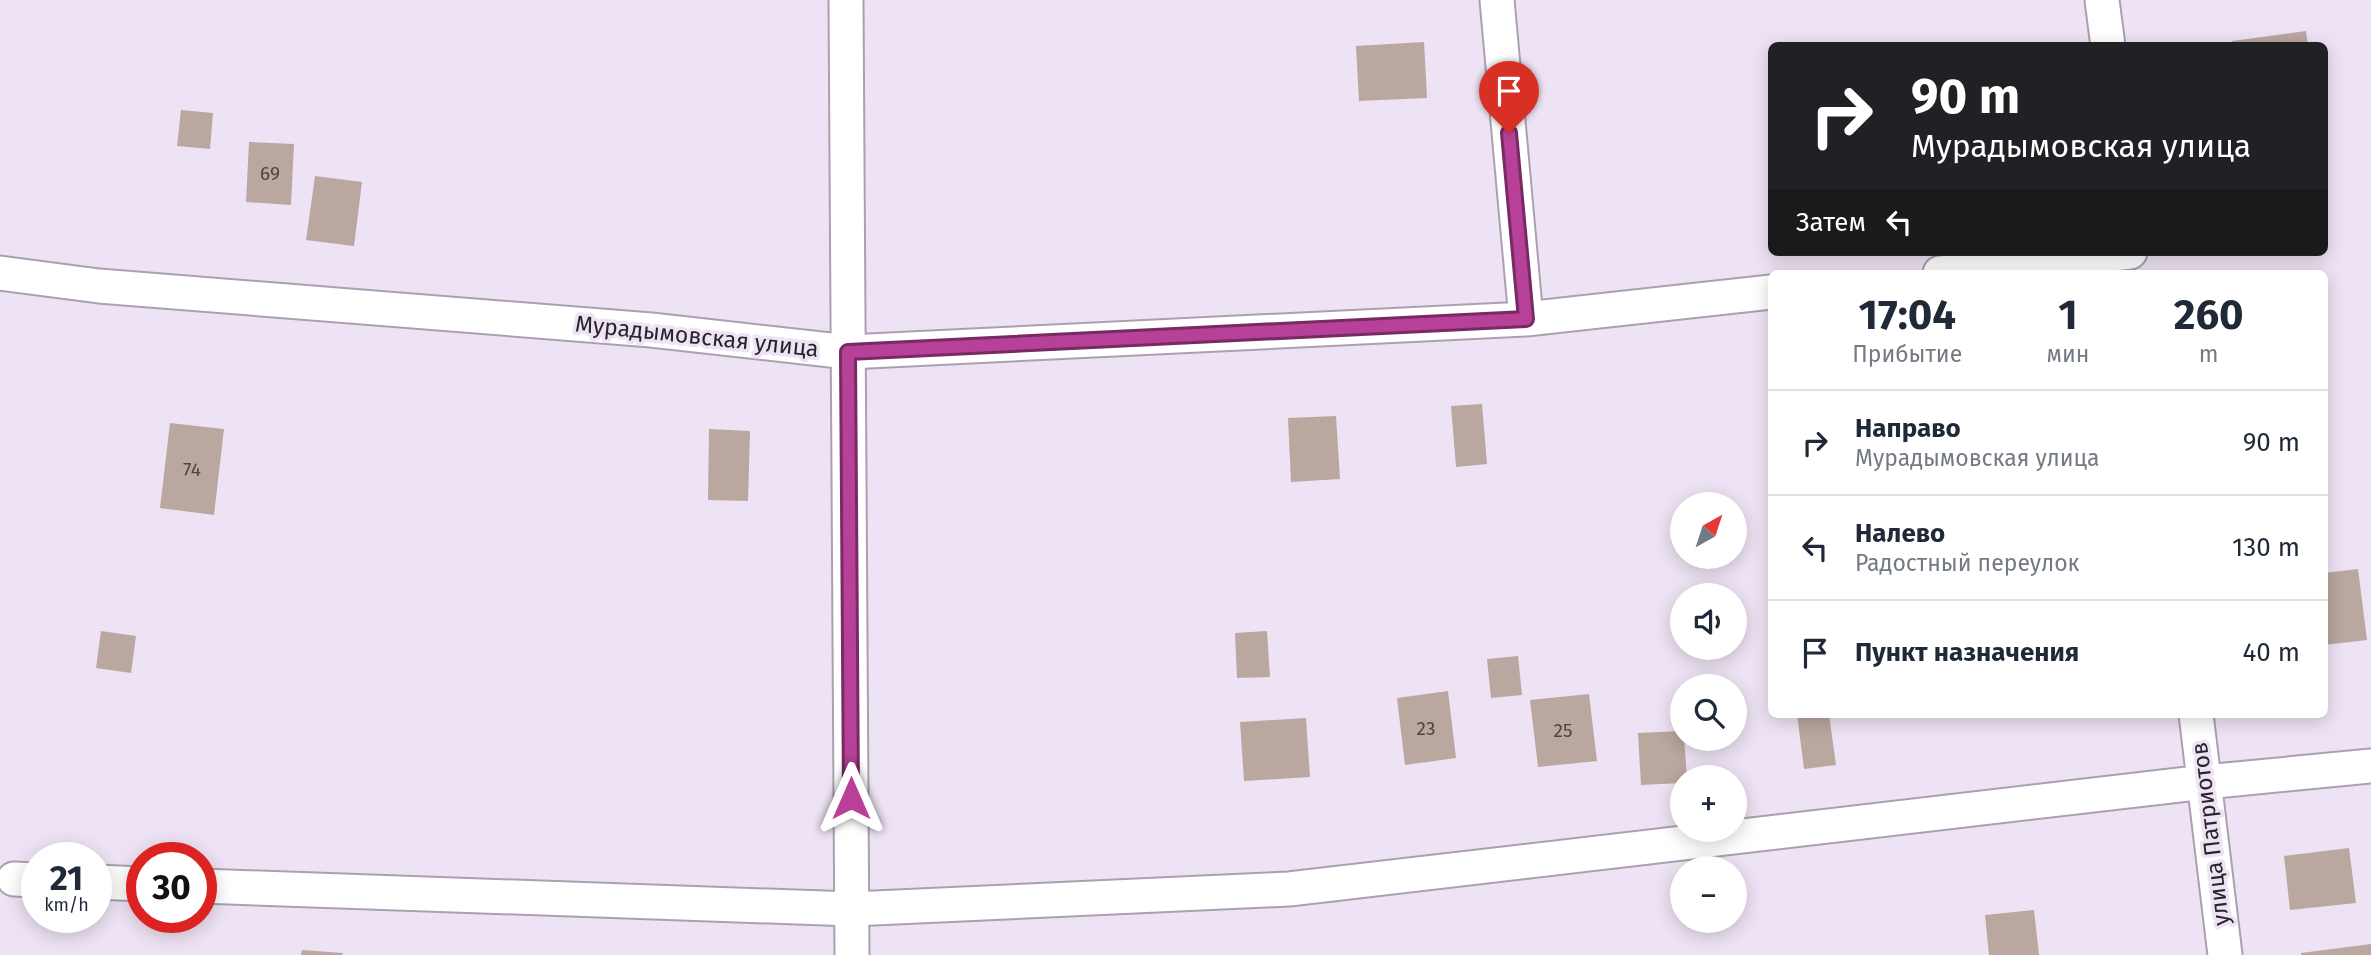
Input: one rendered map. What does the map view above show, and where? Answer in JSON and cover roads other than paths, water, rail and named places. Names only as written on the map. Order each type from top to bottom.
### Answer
[{"type":"street","points":[[846,0],[852,955]]},
{"type":"street","points":[[1497,0],[1526,319]]},
{"type":"street","points":[[2102,0],[2107,42]]},
{"type":"street","points":[[1967,270],[2095,256]]},
{"type":"street","name":"Мурадымовская улица","points":[[0,273],[99,286],[638,328],[848,352],[1526,319],[1768,292]]},
{"type":"street","name":"улица Патриотов","points":[[2197,718],[2225,955]]},
{"type":"street","points":[[217,887],[852,909],[1289,889],[2205,782],[2371,766]]}]
